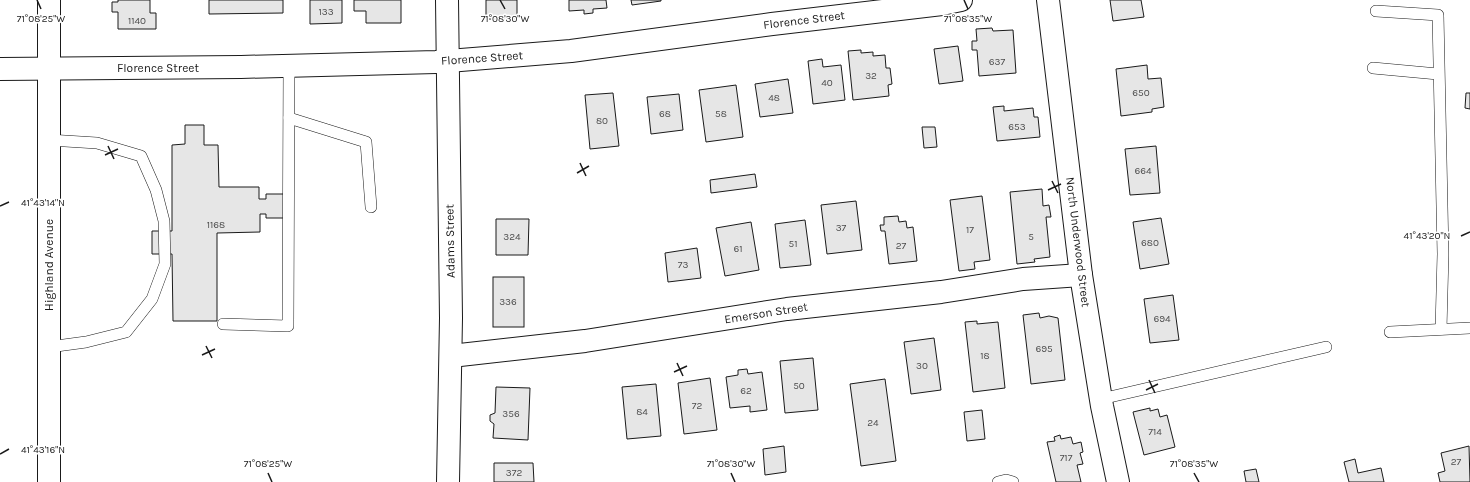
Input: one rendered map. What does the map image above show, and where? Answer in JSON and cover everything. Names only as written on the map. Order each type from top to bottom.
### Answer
[{"type":"street","name":"Highland Avenue","points":[[49,0],[49,482]]},
{"type":"street","name":"Adams Street","points":[[447,0],[451,318],[448,482]]},
{"type":"street","name":"Florence Street","points":[[0,69],[289,66],[448,61],[571,51],[764,25],[942,4],[961,0]]},
{"type":"street","name":"North Underwood Street","points":[[1048,0],[1081,275],[1101,399],[1118,482]]},
{"type":"street","name":"Emerson Street","points":[[451,356],[584,341],[787,309],[941,292],[1023,279],[1081,275]]},
{"type":"lane","points":[[1376,11],[1438,15],[1438,74],[1443,254],[1441,329]]},
{"type":"lane","points":[[223,324],[288,326],[289,66]]},
{"type":"lane","points":[[1373,68],[1438,74]]},
{"type":"lane","points":[[289,118],[366,142],[371,207]]},
{"type":"lane","points":[[49,140],[97,143],[141,156],[156,190],[164,221],[165,264],[152,299],[126,332],[86,342],[49,347]]},
{"type":"lane","points":[[1390,332],[1470,328]]},
{"type":"lane","points":[[1101,399],[1326,347]]},
{"type":"lane","points":[[998,482],[1006,480],[1013,482]]},
{"type":"building","points":[[118,0],[150,0],[150,13],[156,13],[156,29],[118,29],[118,12],[112,12],[112,2],[118,2]]},
{"type":"building","points":[[209,0],[283,0],[283,13],[209,14]]},
{"type":"building","points":[[310,0],[342,0],[342,23],[310,24]]},
{"type":"building","points":[[354,0],[401,0],[401,23],[366,23],[366,11],[354,11]]},
{"type":"building","points":[[486,0],[517,0],[517,19],[486,19]]},
{"type":"building","points":[[569,0],[606,0],[607,8],[593,9],[593,13],[584,14],[584,10],[569,11]]},
{"type":"building","points":[[631,0],[661,0],[661,1],[632,5]]},
{"type":"building","points":[[1110,0],[1141,0],[1144,17],[1113,21]]},
{"type":"building","points":[[992,28],[993,31],[1013,30],[1016,73],[979,76],[977,50],[972,50],[972,41],[977,41],[976,29]]},
{"type":"building","points":[[958,46],[963,81],[939,84],[934,49]]},
{"type":"building","points":[[861,50],[861,53],[873,52],[873,56],[885,55],[886,68],[890,68],[892,84],[888,85],[889,96],[853,100],[848,51]]},
{"type":"building","points":[[822,59],[823,67],[841,65],[845,100],[813,104],[808,61]]},
{"type":"building","points":[[1147,65],[1148,79],[1161,78],[1164,107],[1152,109],[1152,112],[1121,116],[1116,69]]},
{"type":"building","points":[[788,79],[793,113],[760,117],[755,84]]},
{"type":"building","points":[[736,85],[743,137],[706,142],[699,90]]},
{"type":"building","points":[[613,93],[619,146],[590,149],[585,95]]},
{"type":"building","points":[[1466,93],[1470,93],[1470,109],[1465,108]]},
{"type":"building","points":[[679,94],[683,130],[651,134],[647,97]]},
{"type":"building","points":[[1004,106],[1004,111],[1033,108],[1034,117],[1038,117],[1040,137],[997,141],[993,107]]},
{"type":"building","points":[[185,125],[204,125],[204,145],[218,145],[219,187],[259,187],[259,199],[266,199],[266,194],[285,194],[286,218],[266,218],[266,214],[260,214],[260,232],[217,233],[217,321],[173,321],[172,254],[152,254],[152,231],[172,231],[172,145],[185,144]]},
{"type":"building","points":[[922,127],[935,127],[937,147],[924,148]]},
{"type":"building","points":[[1156,146],[1160,193],[1130,195],[1125,149]]},
{"type":"building","points":[[755,174],[757,187],[711,193],[710,180]]},
{"type":"building","points":[[1042,189],[1043,206],[1049,205],[1051,217],[1046,217],[1050,257],[1034,259],[1035,262],[1017,264],[1010,192]]},
{"type":"building","points":[[982,196],[990,260],[974,262],[975,269],[959,271],[950,200]]},
{"type":"building","points":[[856,201],[862,250],[827,254],[821,205]]},
{"type":"building","points":[[898,216],[899,222],[906,221],[907,228],[913,227],[917,261],[889,264],[885,231],[881,231],[880,225],[884,225],[884,217]]},
{"type":"building","points":[[1161,218],[1169,264],[1140,269],[1133,222]]},
{"type":"building","points":[[496,219],[529,219],[528,255],[496,255]]},
{"type":"building","points":[[805,220],[811,265],[780,268],[775,224]]},
{"type":"building","points":[[751,222],[759,270],[725,276],[716,228]]},
{"type":"building","points":[[697,248],[701,278],[668,282],[665,253]]},
{"type":"building","points":[[493,277],[524,277],[524,327],[493,327]]},
{"type":"building","points":[[1173,295],[1179,340],[1150,343],[1144,299]]},
{"type":"building","points":[[1039,313],[1040,318],[1049,316],[1058,318],[1065,380],[1031,384],[1023,315]]},
{"type":"building","points":[[977,321],[977,324],[998,322],[1005,388],[973,392],[965,322]]},
{"type":"building","points":[[934,338],[941,390],[911,394],[904,342]]},
{"type":"building","points":[[813,358],[818,410],[785,413],[780,361]]},
{"type":"building","points":[[747,369],[748,374],[762,372],[767,410],[750,412],[750,406],[730,408],[726,377],[738,375],[738,370]]},
{"type":"building","points":[[710,378],[717,430],[684,434],[678,383]]},
{"type":"building","points":[[885,379],[896,461],[861,466],[850,384]]},
{"type":"building","points":[[656,384],[661,436],[627,439],[622,387]]},
{"type":"building","points":[[496,387],[530,388],[528,440],[493,438],[494,424],[490,421],[490,415],[495,413]]},
{"type":"building","points":[[1150,408],[1150,411],[1158,409],[1160,417],[1167,415],[1175,447],[1144,455],[1133,412]]},
{"type":"building","points":[[982,410],[985,439],[967,441],[964,412]]},
{"type":"building","points":[[1060,435],[1061,439],[1071,437],[1073,444],[1081,442],[1083,452],[1080,453],[1083,464],[1077,465],[1081,482],[1056,482],[1047,442],[1055,441],[1054,437]]},
{"type":"building","points":[[784,446],[786,472],[765,475],[763,449]]},
{"type":"building","points":[[1469,446],[1470,482],[1440,482],[1438,473],[1445,471],[1441,453]]},
{"type":"building","points":[[1355,459],[1358,473],[1381,468],[1384,482],[1349,482],[1344,462]]},
{"type":"building","points":[[494,463],[533,463],[534,482],[494,482]]},
{"type":"building","points":[[1256,469],[1259,482],[1246,482],[1244,471]]}]
